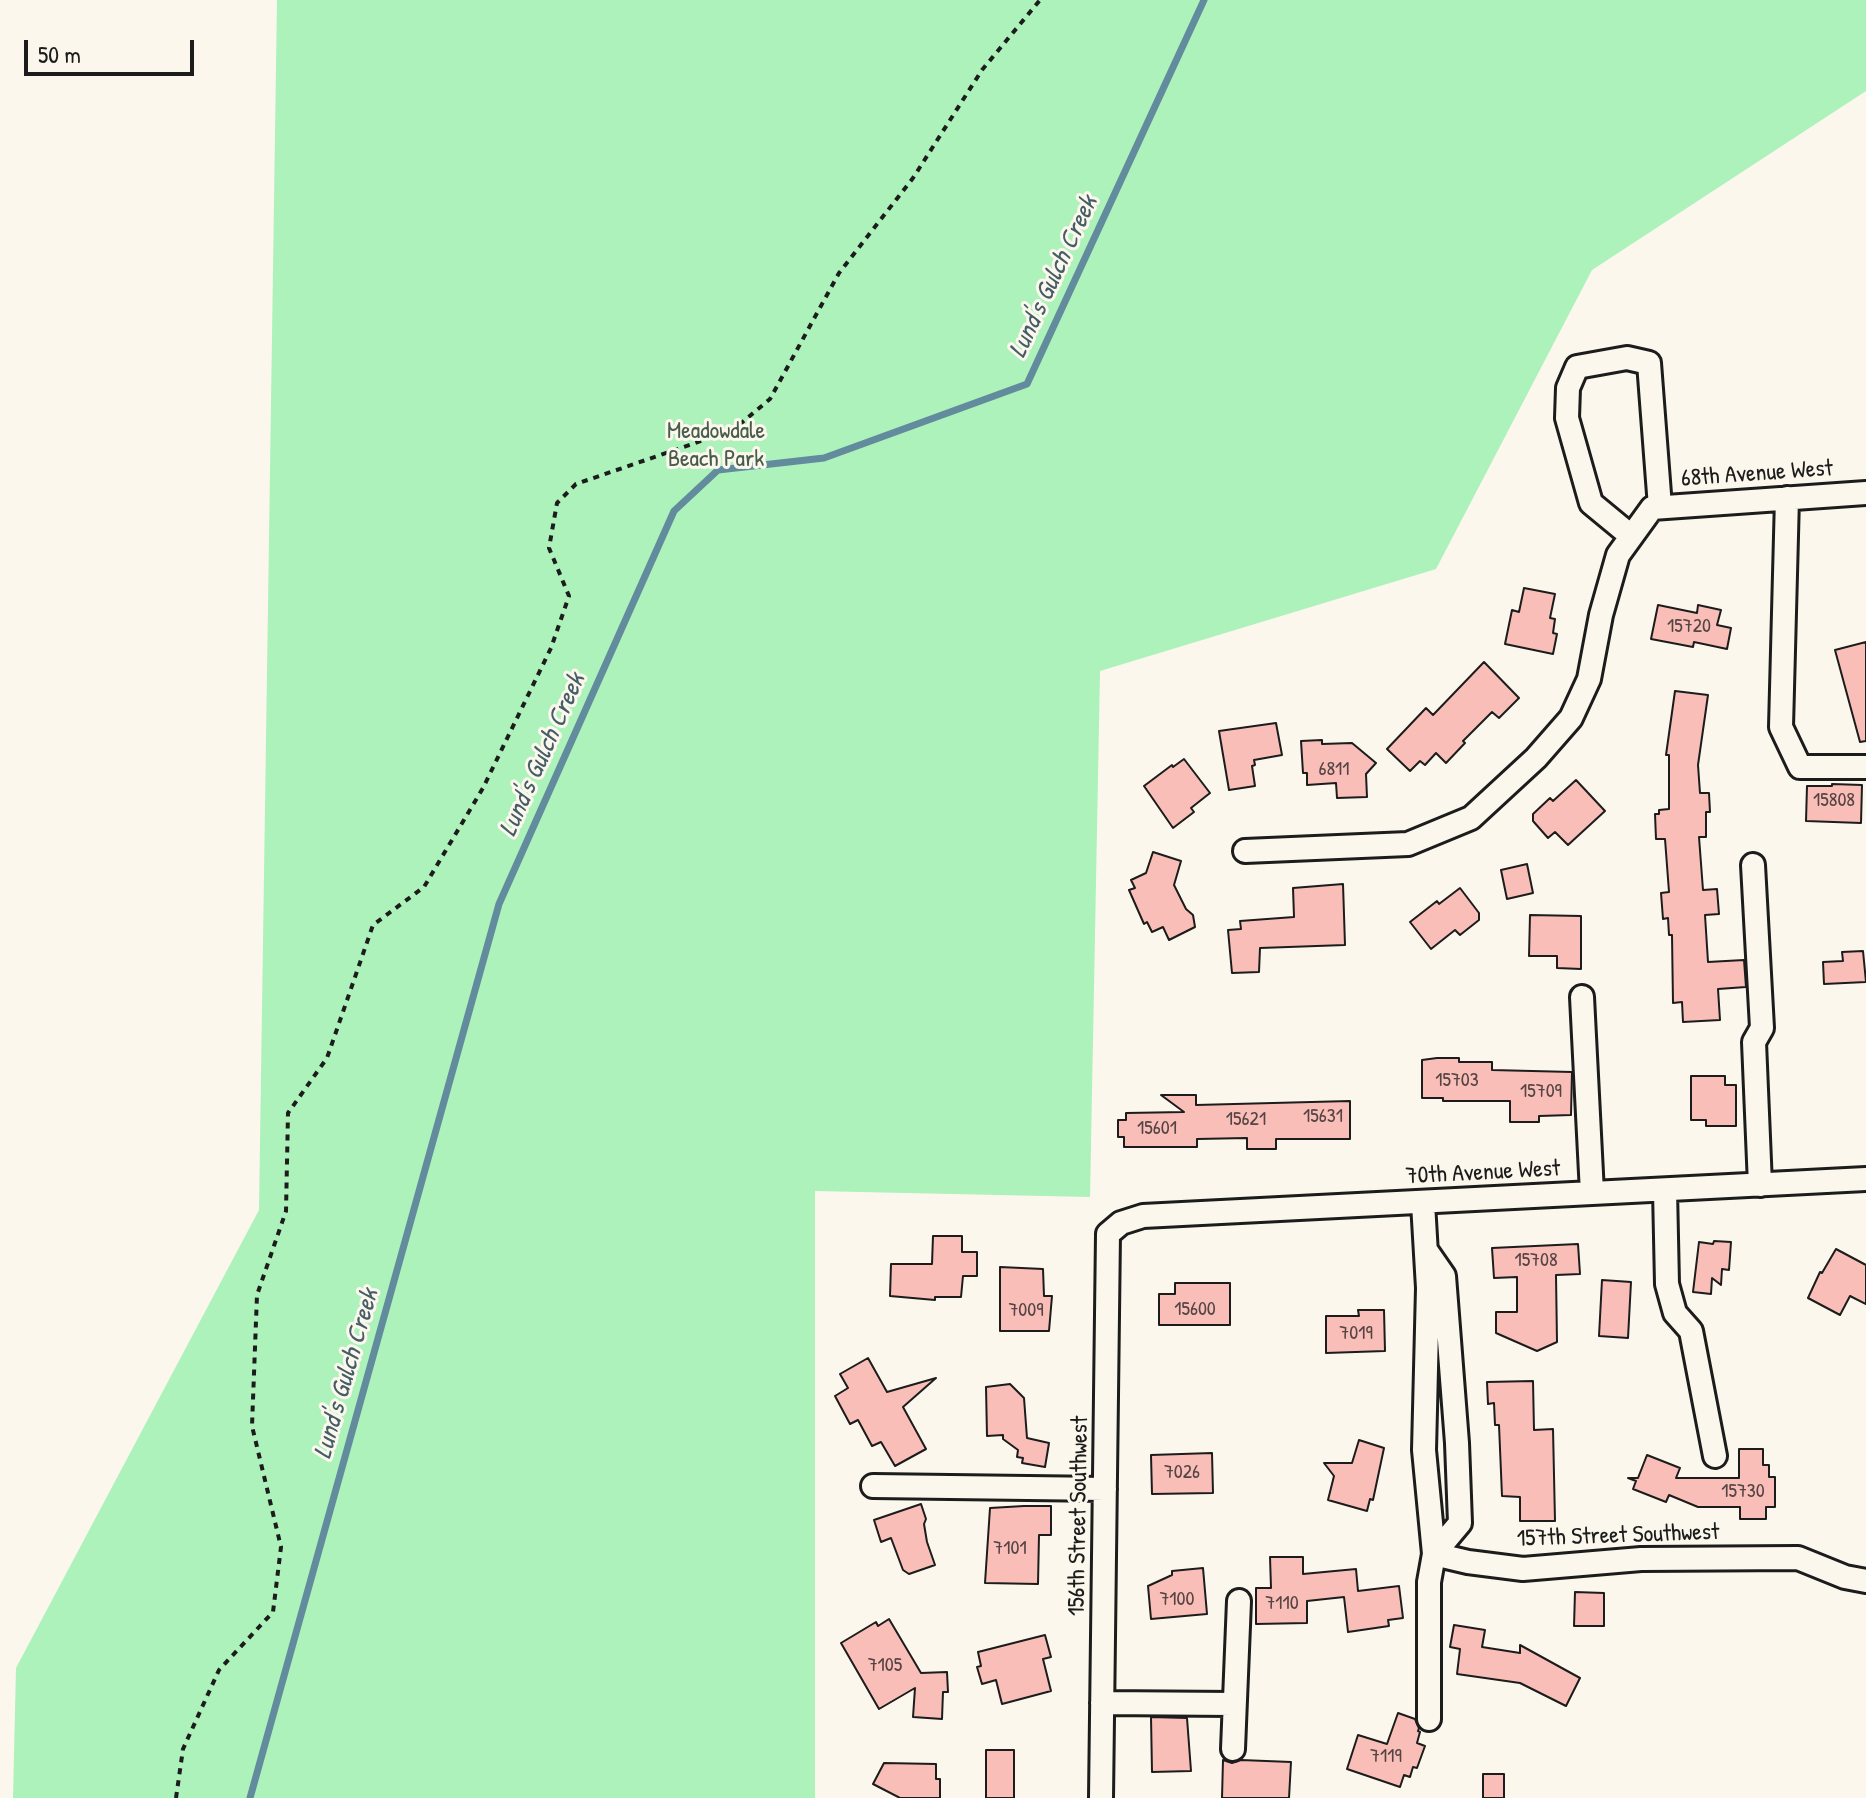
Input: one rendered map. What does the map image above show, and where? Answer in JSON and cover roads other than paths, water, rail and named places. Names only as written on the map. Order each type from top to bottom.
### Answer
[{"type":"street","points":[[1245,851],[1408,844],[1471,818],[1536,758],[1571,718],[1589,679],[1601,615],[1618,555],[1656,507],[1649,363],[1627,358],[1577,367],[1568,388],[1567,418],[1591,503],[1631,536]]},
{"type":"street","name":"68th Avenue West","points":[[1656,507],[1866,493]]},
{"type":"street","points":[[1787,498],[1781,727],[1800,767],[1866,767]]},
{"type":"street","points":[[1753,865],[1762,1028],[1754,1042],[1760,1185]]},
{"type":"street","points":[[1582,997],[1592,1193]]},
{"type":"street","name":"70th Avenue West","points":[[1108,1234],[1121,1223],[1143,1216],[1866,1179]]},
{"type":"street","points":[[1665,1190],[1667,1284],[1675,1313],[1691,1331],[1715,1456]]},
{"type":"street","points":[[1423,1203],[1428,1288],[1424,1450],[1434,1554],[1429,1582],[1429,1719]]},
{"type":"street","name":"156th Street Southwest","points":[[1101,1798],[1108,1234]]},
{"type":"street","points":[[1426,1250],[1444,1276],[1460,1523],[1434,1554]]},
{"type":"street","points":[[873,1486],[1105,1489]]},
{"type":"street","name":"157th Street Southwest","points":[[1434,1554],[1523,1569],[1641,1559],[1798,1558],[1845,1577],[1866,1581]]},
{"type":"street","points":[[1233,1749],[1239,1601]]},
{"type":"street","points":[[1102,1703],[1234,1704]]},
{"type":"waterway","name":"Lund's Gulch Creek","points":[[250,1798],[499,904],[674,511],[718,470],[824,458],[1027,384],[1204,0]]},
{"type":"park label","name":"Meadowdale Beach Park","points":[[716,446]]}]
